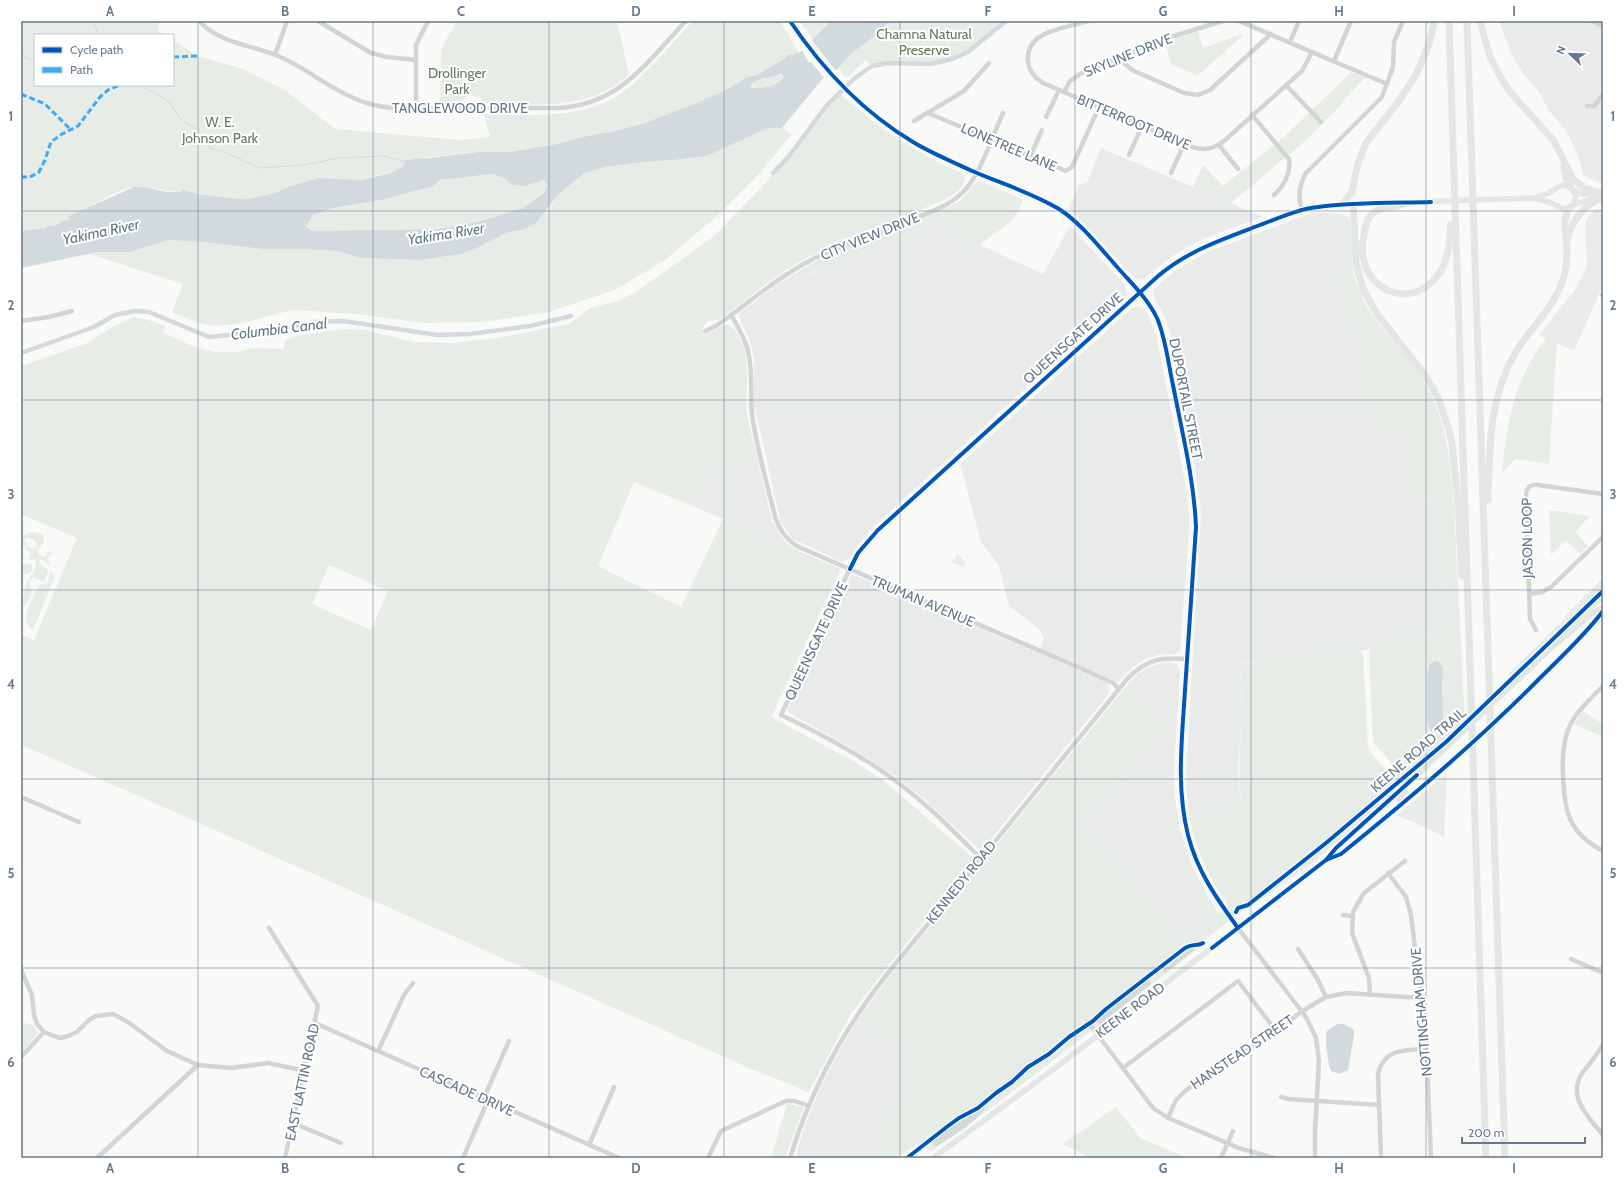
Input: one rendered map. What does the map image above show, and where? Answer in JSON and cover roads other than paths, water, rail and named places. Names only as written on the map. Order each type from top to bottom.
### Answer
[{"type":"highway","points":[[1342,204],[1352,192],[1358,163],[1366,143],[1401,99],[1416,75],[1428,47],[1435,21]]},
{"type":"highway","points":[[1449,21],[1486,1158]]},
{"type":"highway","points":[[1467,21],[1505,1158]]},
{"type":"highway","points":[[1480,21],[1488,51],[1501,78],[1515,98],[1550,136],[1561,153],[1570,175],[1575,182],[1587,189],[1603,195]]},
{"type":"highway","points":[[1561,153],[1565,176],[1572,189]]},
{"type":"highway","points":[[1405,203],[1399,207],[1378,210],[1372,215],[1366,227],[1362,248],[1364,266],[1373,280],[1388,290],[1402,293],[1422,289],[1434,281],[1442,269],[1447,254],[1451,228],[1454,177]]},
{"type":"highway","points":[[1567,244],[1571,228],[1580,214],[1591,203],[1603,195]]},
{"type":"highway","points":[[1353,204],[1356,263],[1363,289],[1377,314],[1425,375],[1438,398],[1449,430],[1452,443],[1458,502],[1462,579],[1468,599]]},
{"type":"highway","points":[[1485,542],[1490,438],[1497,396],[1504,374],[1514,354],[1558,292],[1566,269],[1567,244],[1565,219],[1571,206]]},
{"type":"main road","name":"DUPORTAIL STREET","points":[[790,21],[834,79],[886,125],[915,143],[977,173],[1039,199],[1070,217],[1140,293],[1152,309],[1161,328],[1185,444],[1194,498],[1196,526],[1181,756],[1181,794],[1185,821],[1192,848],[1204,877],[1219,904],[1238,928]]},
{"type":"main road","points":[[1534,198],[1549,193],[1560,186],[1566,185],[1582,194],[1603,195]]},
{"type":"main road","points":[[1571,206],[1576,199],[1572,189]]},
{"type":"main road","points":[[1534,198],[1549,202],[1559,208],[1571,206],[1603,195]]},
{"type":"main road","name":"QUEENSGATE DRIVE","points":[[1140,293],[1166,270],[1187,255],[1224,238],[1302,210],[1342,204],[1534,198]]},
{"type":"main road","name":"KEENE ROAD","points":[[933,1158],[1326,860],[1336,848],[1417,776],[1513,684],[1594,612],[1603,610]]},
{"type":"main road","name":"KEENE ROAD","points":[[1326,860],[1341,854],[1454,760],[1511,707],[1592,626],[1603,610]]},
{"type":"main road","points":[[1401,805],[1399,800],[1400,796],[1416,780],[1417,776]]},
{"type":"street","name":"TANGLEWOOD DRIVE","points":[[199,21],[209,30],[224,39],[275,55],[296,65],[344,94],[368,103],[388,108],[556,108],[590,103],[613,93],[631,79],[686,21]]},
{"type":"street","points":[[275,55],[287,21]]},
{"type":"street","points":[[318,21],[371,53],[387,57],[416,60]]},
{"type":"street","points":[[416,108],[416,45],[428,21]]},
{"type":"street","name":"BITTERROOT DRIVE","points":[[1088,21],[1042,34],[1033,42],[1030,47],[1028,61],[1033,76],[1043,83],[1184,144],[1200,149],[1218,146]]},
{"type":"street","name":"SKYLINE DRIVE","points":[[1046,117],[1062,91],[1075,77],[1167,38],[1223,21]]},
{"type":"street","points":[[1239,21],[1249,22],[1312,52],[1387,84]]},
{"type":"street","points":[[1290,42],[1299,21]]},
{"type":"street","points":[[1334,61],[1351,21]]},
{"type":"street","points":[[1302,210],[1300,196],[1302,181],[1306,173],[1379,100],[1393,67],[1395,38],[1403,21]]},
{"type":"street","points":[[1592,21],[1603,26]]},
{"type":"street","points":[[1122,56],[1125,64],[1132,70],[1184,93],[1198,95],[1210,90],[1272,34]]},
{"type":"street","points":[[1238,169],[1218,146],[1306,66],[1312,52]]},
{"type":"street","points":[[914,121],[968,88],[989,63]]},
{"type":"street","points":[[1286,85],[1322,122]]},
{"type":"street","points":[[1587,106],[1594,106],[1603,95]]},
{"type":"street","name":"LONETREE LANE","points":[[928,113],[1064,171],[1069,171],[1099,107]]},
{"type":"street","name":"CITY VIEW DRIVE","points":[[705,331],[716,326],[784,276],[812,260],[846,244],[949,203],[964,191],[977,173],[1003,113]]},
{"type":"street","points":[[1252,115],[1289,159],[1289,169],[1284,182],[1274,195]]},
{"type":"street","points":[[1129,155],[1142,126]]},
{"type":"street","points":[[1030,157],[1042,130]]},
{"type":"street","points":[[1171,173],[1184,144]]},
{"type":"street","name":"QUEENSGATE DRIVE","points":[[980,858],[939,817],[888,775],[841,745],[781,715],[858,553],[878,530],[1140,293]]},
{"type":"street","points":[[21,321],[49,317],[72,311]]},
{"type":"street","name":"TRUMAN AVENUE","points":[[731,315],[742,335],[748,351],[753,421],[774,512],[779,526],[786,537],[795,544],[850,569],[1089,672],[1108,681],[1119,689]]},
{"type":"street","name":"JASON LOOP","points":[[1536,630],[1530,619],[1527,489],[1532,485],[1538,485],[1603,494]]},
{"type":"street","name":"JASON LOOP","points":[[1529,594],[1542,592],[1551,587],[1603,537]]},
{"type":"street","name":"KENNEDY ROAD","points":[[790,1158],[809,1106],[837,1048],[866,1002],[980,858],[1131,675],[1147,663],[1166,658],[1187,659]]},
{"type":"street","points":[[1603,686],[1583,706],[1571,724],[1565,741],[1562,761],[1563,794],[1569,817],[1581,836],[1589,843],[1603,851]]},
{"type":"street","points":[[21,797],[79,822]]},
{"type":"street","points":[[1370,995],[1369,978],[1352,932],[1352,916],[1355,907],[1364,893],[1405,861]]},
{"type":"street","name":"NOTTINGHAM DRIVE","points":[[1388,873],[1406,897],[1409,906],[1422,998],[1427,1049],[1431,1158]]},
{"type":"street","points":[[1343,915],[1352,916]]},
{"type":"street","name":"EAST LATTIN ROAD","points":[[269,928],[318,1006],[286,1158]]},
{"type":"street","points":[[1238,928],[1301,1012],[1316,1038],[1318,1050],[1315,1158]]},
{"type":"street","points":[[1298,949],[1318,980],[1326,997]]},
{"type":"street","points":[[1571,959],[1603,973]]},
{"type":"street","points":[[21,970],[32,995],[35,1020],[44,1032],[54,1036],[64,1037],[77,1032],[96,1016],[113,1014],[128,1022],[167,1052],[198,1065],[231,1068],[268,1063],[305,1070]]},
{"type":"street","points":[[1123,1068],[1238,981],[1276,1031]]},
{"type":"street","points":[[378,1051],[404,995],[413,982]]},
{"type":"street","name":"HANSTEAD STREET","points":[[1168,1118],[1176,1100],[1184,1091],[1222,1063],[1257,1045],[1301,1012],[1326,997],[1346,993],[1422,998]]},
{"type":"street","points":[[1088,1022],[1153,1108],[1168,1118],[1228,1144],[1274,1158]]},
{"type":"street","name":"CASCADE DRIVE","points":[[315,1023],[619,1158]]},
{"type":"street","points":[[21,1057],[44,1032]]},
{"type":"street","points":[[463,1158],[485,1107],[486,1092],[509,1041]]},
{"type":"street","points":[[1603,1044],[1595,1058],[1582,1074],[1577,1091],[1578,1101],[1583,1110],[1603,1135]]},
{"type":"street","points":[[1380,1158],[1378,1074],[1382,1063],[1390,1055],[1399,1051],[1427,1049]]},
{"type":"street","points":[[97,1158],[198,1065]]},
{"type":"street","points":[[589,1145],[614,1088]]},
{"type":"street","points":[[1281,1098],[1379,1105]]},
{"type":"street","points":[[708,1158],[721,1131],[786,1101],[795,1101],[809,1106]]},
{"type":"street","points":[[293,1123],[341,1144]]},
{"type":"street","points":[[1221,1158],[1233,1131]]},
{"type":"water","name":"Yakima River","points":[[831,21],[889,21],[877,34],[852,53],[831,76],[823,78],[782,128],[768,128],[707,156],[604,167],[583,174],[559,194],[536,223],[522,230],[508,232],[477,248],[461,254],[420,260],[361,258],[338,251],[263,249],[203,242],[169,240],[130,252],[98,252],[21,268],[21,231],[57,225],[63,221],[69,220],[68,216],[134,187],[146,187],[167,192],[181,192],[183,190],[202,195],[249,199],[275,193],[291,186],[319,178],[362,180],[390,173],[403,167],[406,159],[411,160],[415,158],[421,159],[478,152],[510,152],[557,144],[645,123],[722,92],[748,77],[755,76],[789,55],[799,53]],"holes":[[[782,73],[784,77],[781,81],[773,85],[750,88],[754,82]],[[492,174],[504,178],[509,183],[514,185],[525,186],[544,180],[548,185],[543,194],[523,208],[480,221],[439,229],[312,231],[306,226],[313,215],[333,208],[381,200],[434,186],[440,180]]]},
{"type":"water","points":[[1434,661],[1439,662],[1443,668],[1443,721],[1441,728],[1437,730],[1436,733],[1432,734],[1427,721],[1427,676],[1430,664]]},
{"type":"water","points":[[1193,947],[1194,949],[1192,952],[1165,973],[1162,971]]},
{"type":"water","points":[[1149,980],[1151,984],[1100,1024],[1096,1022],[1100,1016]]},
{"type":"water","points":[[1338,1024],[1344,1024],[1354,1030],[1348,1070],[1339,1074],[1331,1071],[1326,1039],[1327,1031]]},
{"type":"water","points":[[986,1107],[964,1128],[937,1146],[933,1145],[940,1134]]},
{"type":"waterway","points":[[94,21],[98,34]]},
{"type":"waterway","name":"Columbia Canal","points":[[773,173],[790,155],[827,105],[855,78],[872,66],[888,63],[931,64],[952,59],[968,52],[1006,21]]},
{"type":"waterway","points":[[21,53],[26,58],[34,61]]},
{"type":"waterway","points":[[142,86],[167,100],[181,119],[199,131],[210,148],[229,154],[259,168],[304,165],[339,158],[385,156],[405,162]]},
{"type":"waterway","name":"Columbia Canal","points":[[21,353],[94,327],[115,315],[135,311],[149,312],[209,337],[266,331],[314,322],[343,321],[438,335],[470,334],[530,326],[571,316]]},
{"type":"park label","name":"Chamna Natural Preserve","points":[[924,42]]},
{"type":"park label","name":"Drollinger Park","points":[[457,82]]},
{"type":"park label","name":"W. E. Johnson Park","points":[[220,130]]}]
